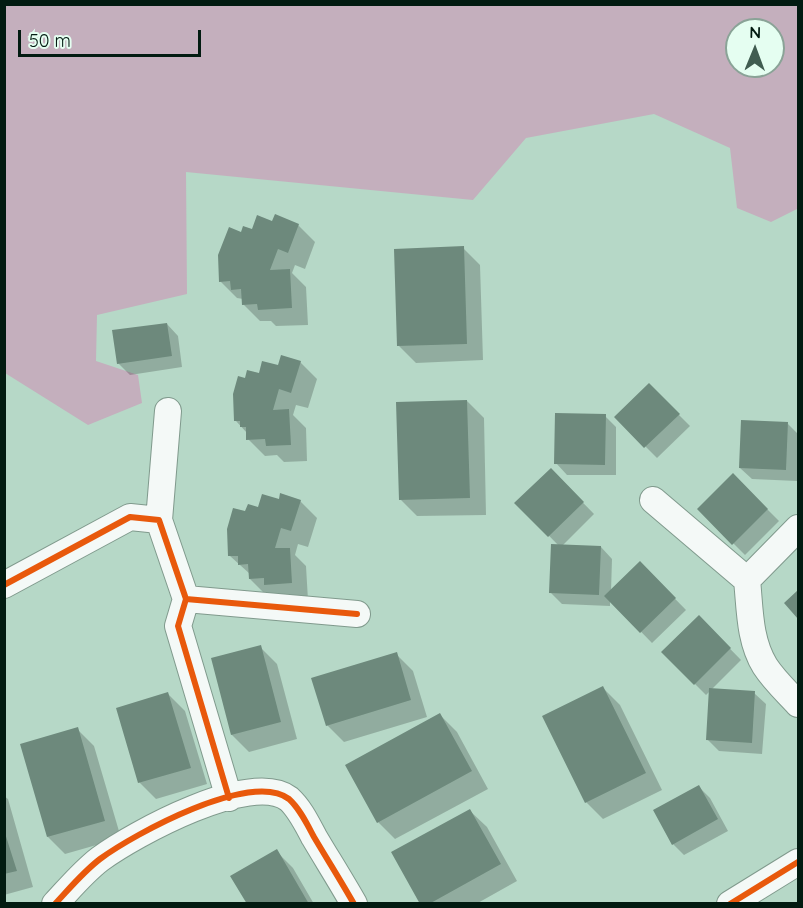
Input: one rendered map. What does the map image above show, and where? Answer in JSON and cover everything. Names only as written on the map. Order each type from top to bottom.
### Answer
[{"type":"street","points":[[168,411],[159,520],[186,599],[178,626],[229,798]]},
{"type":"street","points":[[653,500],[747,580],[752,629],[760,657],[771,674],[798,705]]},
{"type":"street","points":[[4,585],[130,517],[159,520]]},
{"type":"street","points":[[747,580],[798,528]]},
{"type":"street","points":[[186,599],[357,614]]},
{"type":"street","points":[[55,903],[94,863],[137,835],[175,816],[229,798],[262,791],[277,793],[288,799],[299,811],[354,903]]},
{"type":"street","points":[[730,903],[798,862]]},
{"type":"shaded area","points":[[4,5],[798,5],[797,209],[771,222],[737,208],[730,148],[654,114],[526,138],[473,200],[186,172],[187,294],[97,315],[96,361],[138,375],[142,403],[88,425],[5,373]]},
{"type":"building","points":[[275,214],[299,224],[288,253],[278,249],[270,270],[290,269],[292,308],[258,310],[257,304],[242,305],[241,289],[231,290],[230,281],[219,282],[218,255],[229,227],[241,232],[243,226],[252,229],[257,215],[272,221]]},
{"type":"building","points":[[464,246],[467,344],[397,346],[394,249]]},
{"type":"building","points":[[167,323],[172,356],[117,364],[112,330]]},
{"type":"building","points":[[281,355],[301,361],[291,393],[279,389],[273,410],[289,409],[291,445],[266,446],[265,439],[246,440],[246,427],[240,427],[240,421],[234,421],[233,394],[238,376],[245,378],[247,370],[259,373],[262,361],[278,365]]},
{"type":"building","points":[[649,383],[680,414],[644,448],[614,417]]},
{"type":"building","points":[[467,400],[470,498],[399,500],[396,402]]},
{"type":"building","points":[[555,413],[606,414],[605,465],[554,464]]},
{"type":"building","points":[[741,420],[788,422],[786,470],[739,468]]},
{"type":"building","points":[[551,468],[584,502],[548,537],[514,503]]},
{"type":"building","points":[[733,473],[768,509],[732,545],[697,509]]},
{"type":"building","points":[[280,493],[301,500],[291,531],[281,528],[275,548],[290,548],[292,583],[264,585],[264,578],[249,579],[248,564],[238,565],[238,556],[228,556],[227,529],[233,508],[245,511],[248,504],[258,507],[262,494],[279,499]]},
{"type":"building","points":[[551,544],[601,546],[599,595],[549,593]]},
{"type":"building","points":[[640,561],[676,598],[640,633],[604,596]]},
{"type":"building","points":[[798,590],[798,619],[784,603]]},
{"type":"building","points":[[699,615],[731,648],[694,685],[661,652]]},
{"type":"building","points":[[261,645],[281,722],[231,735],[211,658]]},
{"type":"building","points":[[397,652],[411,700],[326,726],[311,678]]},
{"type":"building","points":[[603,686],[646,773],[585,803],[542,716]]},
{"type":"building","points":[[709,688],[755,691],[752,743],[706,740]]},
{"type":"building","points":[[168,692],[191,768],[138,783],[116,708]]},
{"type":"building","points":[[440,713],[472,771],[377,823],[345,765]]},
{"type":"building","points":[[78,727],[105,821],[47,837],[20,744]]},
{"type":"building","points":[[699,785],[718,819],[672,845],[653,810]]},
{"type":"building","points":[[470,809],[501,864],[429,904],[420,904],[391,852]]},
{"type":"building","points":[[4,830],[17,871],[4,874]]},
{"type":"building","points":[[277,849],[309,904],[247,904],[230,876]]},
{"type":"cycle path","points":[[4,585],[130,517],[159,520],[186,599]]},
{"type":"cycle path","points":[[229,798],[178,626],[186,599],[357,614]]},
{"type":"cycle path","points":[[55,904],[100,859],[165,821],[221,799],[248,793],[271,792],[289,799],[297,807],[354,904]]},
{"type":"cycle path","points":[[730,904],[798,862]]}]
